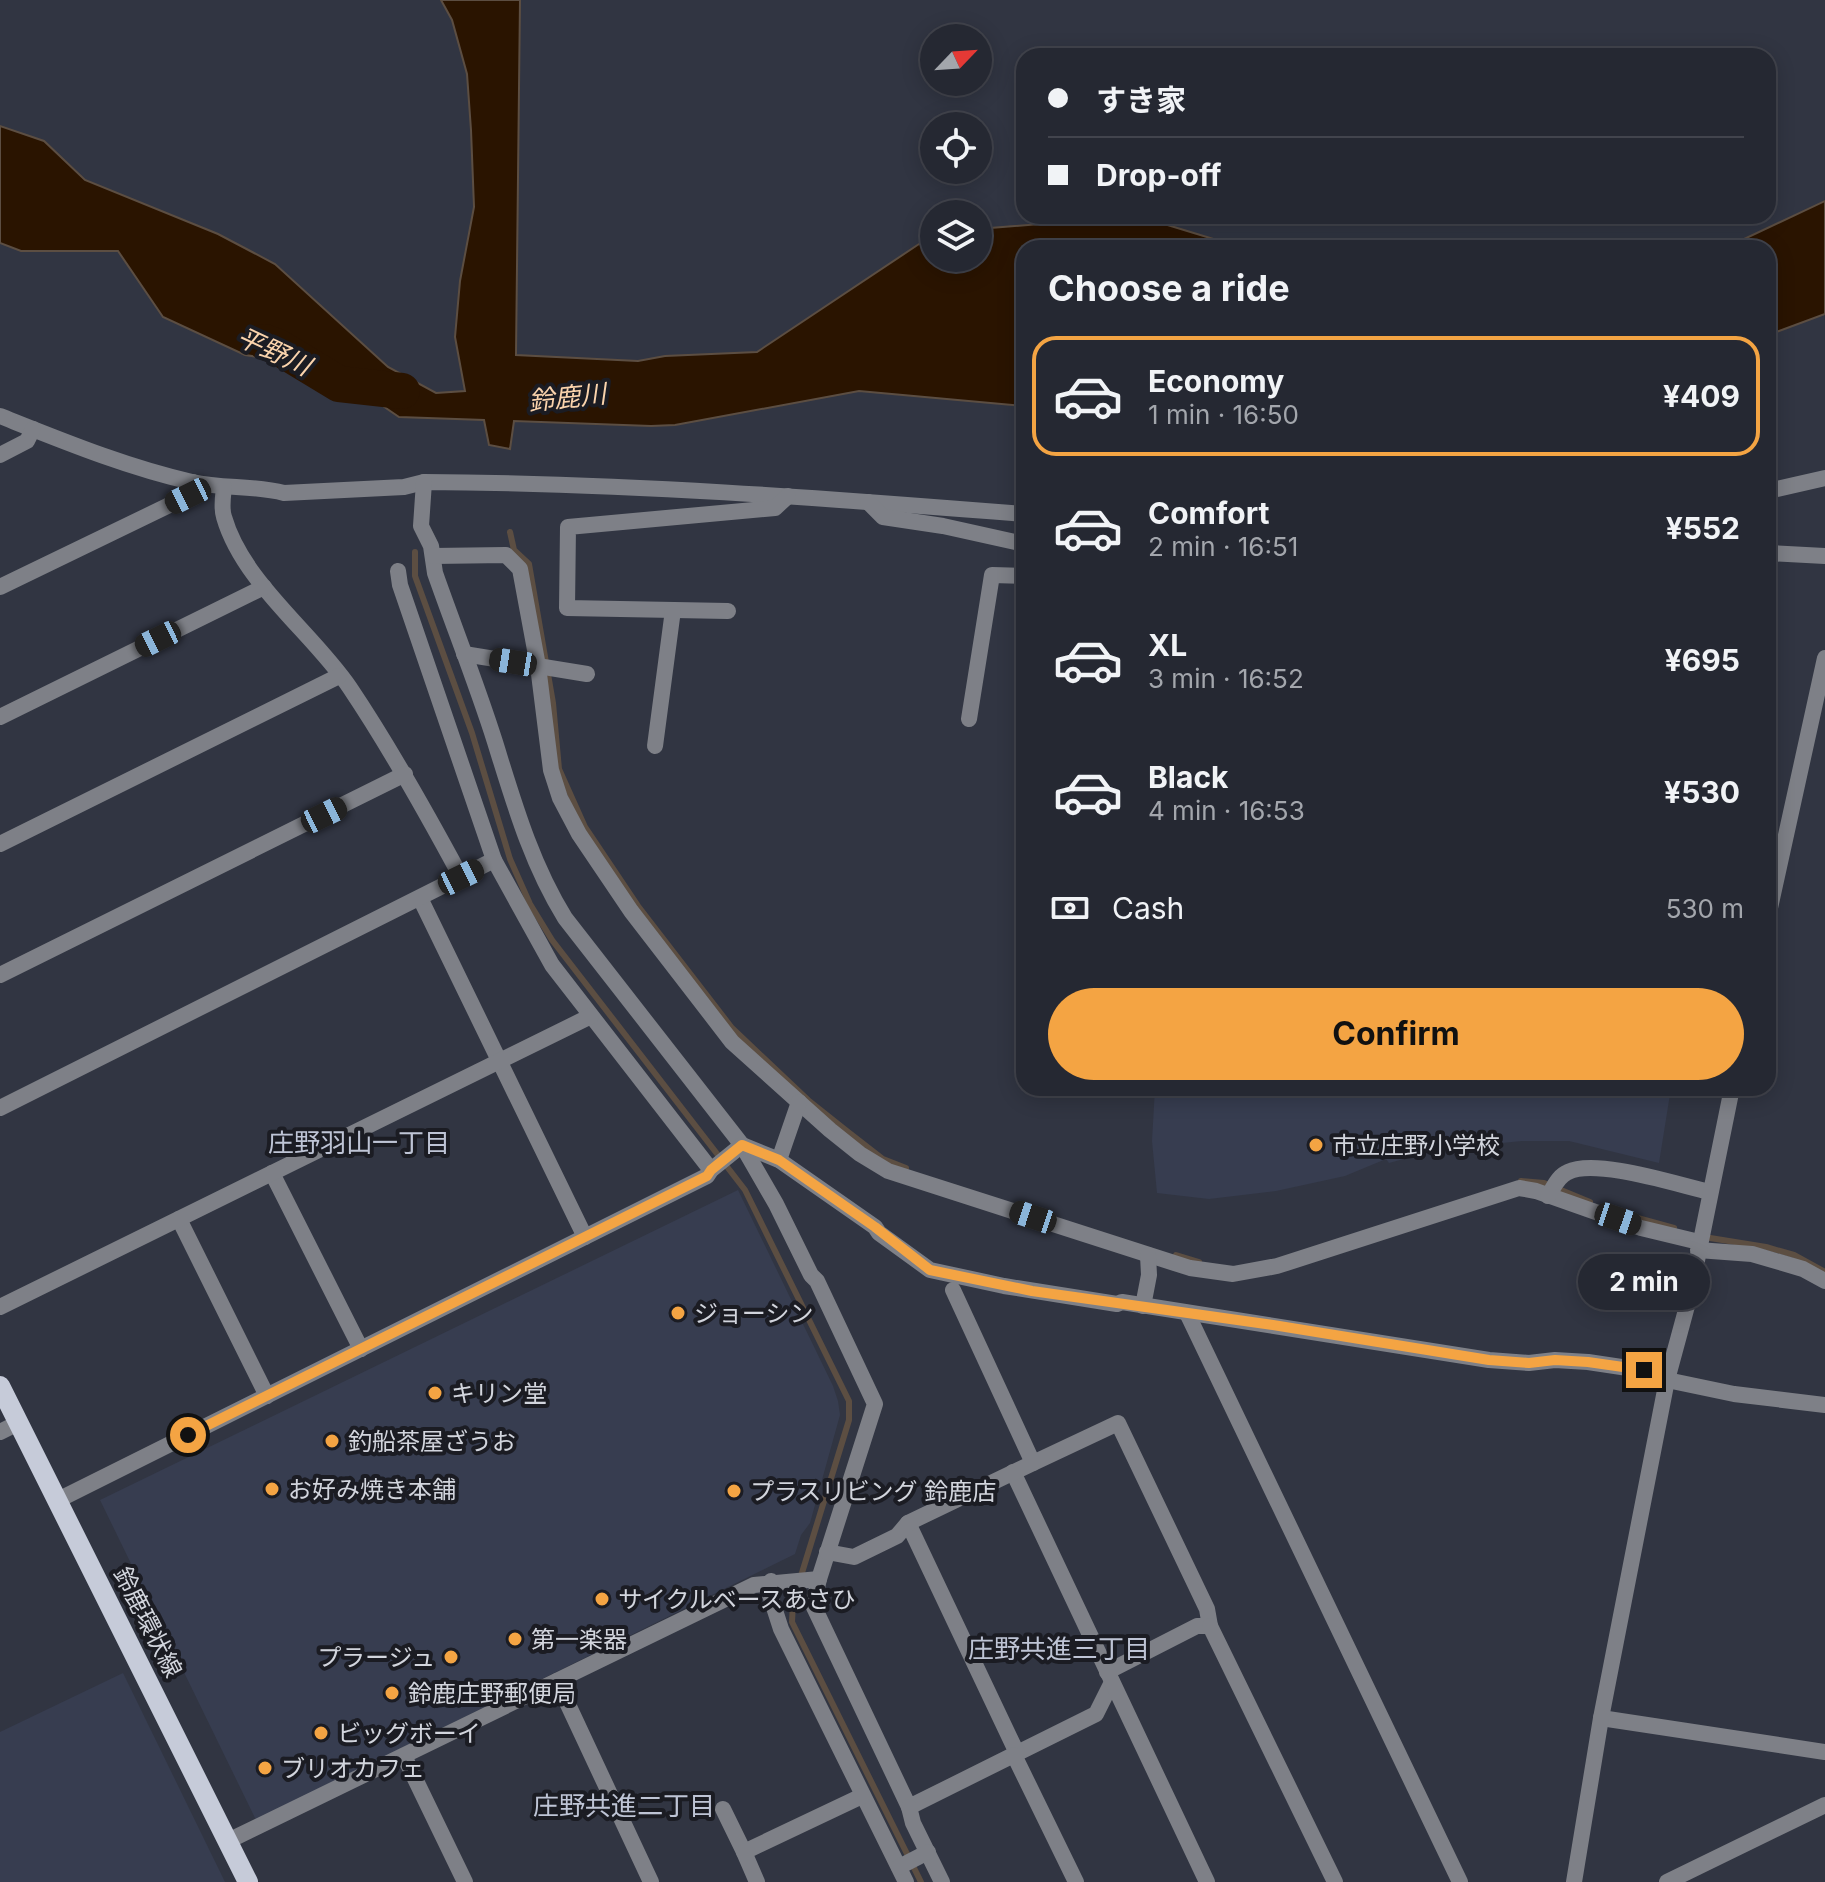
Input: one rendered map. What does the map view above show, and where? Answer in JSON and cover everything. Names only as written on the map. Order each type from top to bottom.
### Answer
[{"type":"main road","name":"鈴鹿環状線","points":[[0,1386],[9,1427],[56,1501],[126,1633],[248,1882]]},
{"type":"street","points":[[0,416],[116,461],[193,482],[284,493],[404,487],[424,482],[561,483],[1016,513]]},
{"type":"street","points":[[0,455],[27,441],[33,429]]},
{"type":"street","points":[[1776,489],[1825,478]]},
{"type":"street","points":[[0,587],[188,496],[193,482]]},
{"type":"street","points":[[424,482],[421,526],[433,556],[435,573],[526,840],[553,899],[739,1147],[776,1204],[811,1275],[817,1281],[875,1404],[813,1605],[909,1807],[926,1854],[942,1882]]},
{"type":"street","points":[[224,487],[223,514],[234,540],[264,587],[339,676],[405,774],[461,877]]},
{"type":"street","points":[[728,611],[567,608],[568,527],[775,508],[788,496]]},
{"type":"street","points":[[868,502],[883,517],[1016,542]]},
{"type":"street","points":[[1776,553],[1825,556]]},
{"type":"street","points":[[433,556],[506,555],[520,569],[538,666],[551,770],[560,798],[579,834],[631,911],[732,1042],[860,1154],[888,1171],[1190,1268],[1233,1274],[1277,1266],[1519,1188],[1641,1228],[1700,1240],[1803,1269],[1825,1281]]},
{"type":"street","points":[[398,571],[400,585],[494,860],[540,946],[711,1170]]},
{"type":"street","points":[[969,719],[992,575],[1016,576]]},
{"type":"street","points":[[0,717],[264,587]]},
{"type":"street","points":[[655,746],[673,610]]},
{"type":"street","points":[[464,654],[587,674]]},
{"type":"street","points":[[1776,856],[1825,658]]},
{"type":"street","points":[[0,844],[339,676]]},
{"type":"street","points":[[0,975],[405,774]]},
{"type":"street","points":[[0,1108],[494,860]]},
{"type":"street","points":[[420,898],[585,1237]]},
{"type":"street","points":[[0,1307],[591,1016]]},
{"type":"street","points":[[1574,1882],[1601,1718],[1668,1377],[1690,1295],[1730,1096]]},
{"type":"street","points":[[779,1160],[799,1102]]},
{"type":"street","points":[[739,1147],[779,1160],[930,1270],[1018,1289],[1117,1304],[1122,1302],[1489,1360],[1588,1362],[1668,1377],[1734,1394],[1825,1405]]},
{"type":"street","points":[[56,1501],[707,1176],[739,1147]]},
{"type":"street","points":[[1548,1196],[1559,1178],[1568,1172],[1588,1167],[1710,1192]]},
{"type":"street","points":[[272,1173],[361,1349]]},
{"type":"street","points":[[179,1219],[267,1396]]},
{"type":"street","points":[[1143,1306],[1149,1275],[1148,1255]]},
{"type":"street","points":[[953,1290],[1033,1463]]},
{"type":"street","points":[[1187,1313],[1460,1882]]},
{"type":"street","points":[[827,1552],[854,1557],[897,1536],[908,1523],[1118,1423],[1207,1609],[1210,1626],[1335,1882]]},
{"type":"street","points":[[1013,1472],[1207,1882]]},
{"type":"street","points":[[908,1523],[1076,1882]]},
{"type":"street","points":[[228,1841],[754,1585],[771,1581],[819,1579]]},
{"type":"street","points":[[771,1581],[770,1595],[781,1629],[862,1796],[903,1871],[926,1854]]},
{"type":"street","points":[[909,1807],[1096,1714],[1109,1677],[1197,1626],[1210,1626]]},
{"type":"street","points":[[557,1681],[651,1882]]},
{"type":"street","points":[[1601,1718],[1825,1752]]},
{"type":"street","points":[[404,1756],[465,1882]]},
{"type":"street","points":[[744,1852],[862,1796]]},
{"type":"street","points":[[1667,1882],[1825,1805]]},
{"type":"street","points":[[723,1809],[757,1882]]},
{"type":"shaded area","name":"市立庄野小学校","points":[[1155,1096],[1670,1096],[1659,1163],[1569,1141],[1522,1141],[1440,1149],[1389,1163],[1386,1159],[1345,1176],[1276,1191],[1209,1199],[1157,1193],[1152,1141]]},
{"type":"shaded area","points":[[738,1190],[838,1401],[840,1415],[810,1523],[801,1535],[795,1554],[256,1820],[100,1500]]},
{"type":"shaded area","points":[[123,1673],[225,1882],[0,1882],[0,1732]]},
{"type":"water","name":"鈴鹿川","points":[[441,0],[520,0],[516,355],[638,361],[665,356],[757,352],[920,243],[920,272],[992,272],[992,228],[1040,224],[1164,224],[1217,240],[1016,240],[1016,405],[859,391],[675,425],[514,421],[510,449],[489,445],[484,420],[399,417],[326,367],[245,355],[163,317],[118,251],[21,251],[0,243],[0,126],[44,141],[85,180],[218,234],[275,264],[388,367],[436,393],[465,391],[455,337],[460,281],[474,207],[467,74],[452,20]]},
{"type":"water","points":[[1825,201],[1825,314],[1776,332],[1776,240],[1742,240]]},
{"type":"waterway","name":"平野川","points":[[265,342],[339,384],[402,391]]},
{"type":"waterway","points":[[510,532],[514,550],[529,564],[553,703],[559,769],[585,827],[638,906],[732,1028],[808,1100],[883,1159],[906,1168]]},
{"type":"waterway","points":[[415,552],[415,576],[472,733],[510,859],[530,904],[552,940],[745,1190],[849,1401],[849,1420],[793,1602],[792,1622],[921,1882]]},
{"type":"waterway","points":[[1521,1181],[1544,1183],[1590,1202]]},
{"type":"waterway","points":[[1623,1214],[1674,1228]]},
{"type":"waterway","points":[[1704,1237],[1794,1255],[1825,1272]]},
{"type":"waterway","points":[[1176,1255],[1199,1262]]},
{"type":"place","name":"市立庄野小学校","points":[[1316,1145]]},
{"type":"place","name":"ジョーシン","points":[[678,1313]]},
{"type":"place","name":"キリン堂","points":[[435,1393]]},
{"type":"place","name":"釣船茶屋ざうお","points":[[332,1441]]},
{"type":"place","name":"お好み焼き本舗","points":[[272,1489]]},
{"type":"place","name":"プラスリビング 鈴鹿店","points":[[734,1491]]},
{"type":"place","name":"サイクルベースあさひ","points":[[602,1599]]},
{"type":"place","name":"第一楽器","points":[[515,1639]]},
{"type":"place","name":"プラージュ","points":[[451,1657]]},
{"type":"place","name":"鈴鹿庄野郵便局","points":[[392,1693]]},
{"type":"place","name":"ビッグボーイ","points":[[321,1733]]},
{"type":"place","name":"ブリオカフェ","points":[[265,1768]]},
{"type":"district","name":"庄野羽山一丁目","points":[[359,1142]]},
{"type":"district","name":"庄野共進三丁目","points":[[1059,1648]]},
{"type":"district","name":"庄野共進二丁目","points":[[624,1805]]},
{"type":"route","points":[[188,1435],[707,1176],[742,1145],[779,1160],[930,1270],[1032,1291],[1223,1317],[1489,1360],[1588,1362],[1644,1370]]}]
